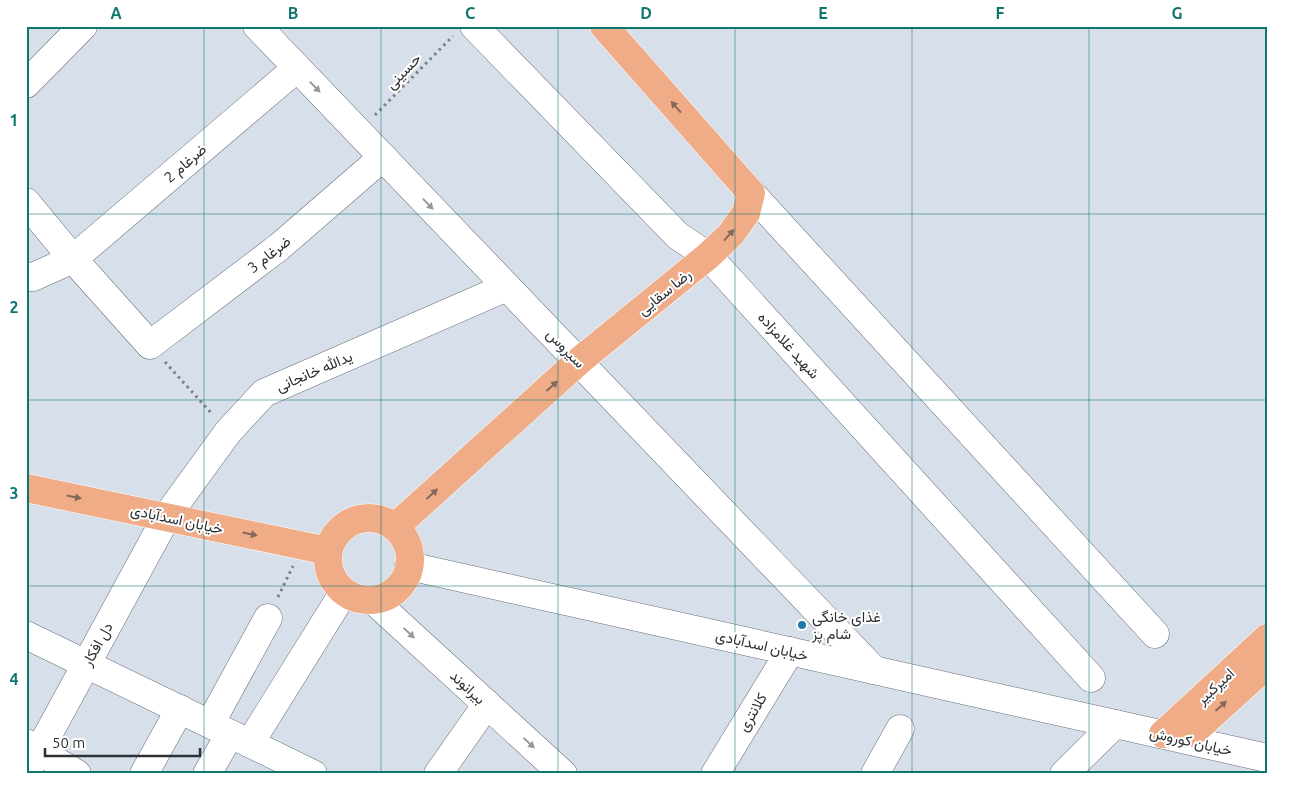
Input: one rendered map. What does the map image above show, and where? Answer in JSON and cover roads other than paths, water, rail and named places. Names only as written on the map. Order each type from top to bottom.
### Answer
[{"type":"main road","points":[[604,26],[751,193]]},
{"type":"main road","name":"رضا سقایی","points":[[395,527],[579,361],[708,256],[731,234],[746,213],[751,193]]},
{"type":"main road","name":"خیابان اسدآبادی","points":[[26,488],[316,548]]},
{"type":"main road","points":[[361,518],[385,521],[395,527],[405,538],[410,552],[410,566],[403,582],[390,594],[373,600],[353,597],[344,592],[336,584],[330,573],[328,562],[316,548],[332,540],[349,522],[361,518]]},
{"type":"main road","name":"امیرکبیر","points":[[1174,737],[1267,638]]},
{"type":"main road","name":"امیرکبیر","points":[[1174,737],[1267,665]]},
{"type":"street","points":[[26,84],[83,26]]},
{"type":"street","name":"سیروس","points":[[257,26],[874,670]]},
{"type":"street","name":"شهید غلامزاده","points":[[465,30],[678,236],[708,256],[1091,678]]},
{"type":"street","name":"ضرغام 2","points":[[26,277],[33,277],[73,259],[297,68]]},
{"type":"street","name":"ضرغام 3","points":[[73,259],[150,345],[279,247],[383,157]]},
{"type":"street","points":[[751,193],[1155,634]]},
{"type":"street","points":[[26,202],[73,259]]},
{"type":"street","name":"یدالله خانجانی","points":[[167,516],[228,432],[264,392],[507,287]]},
{"type":"street","name":"دل افکار","points":[[31,755],[86,664],[167,516]]},
{"type":"street","name":"خیابان اسدآبادی","points":[[410,566],[1115,724]]},
{"type":"street","points":[[207,774],[230,733],[344,592]]},
{"type":"street","name":"بیرانوند","points":[[373,600],[563,774]]},
{"type":"street","points":[[230,733],[268,618]]},
{"type":"street","points":[[26,635],[314,774]]},
{"type":"street","name":"کلانتری","points":[[715,774],[790,651]]},
{"type":"street","points":[[438,774],[487,704]]},
{"type":"street","points":[[144,774],[180,709]]},
{"type":"street","points":[[1064,774],[1115,724]]},
{"type":"street","name":"خیابان کوروش","points":[[1115,724],[1267,758]]},
{"type":"street","points":[[875,774],[900,729]]},
{"type":"street","points":[[31,755],[77,774]]},
{"type":"place","name":"غذای خانگی شام پز","points":[[802,625]]}]
